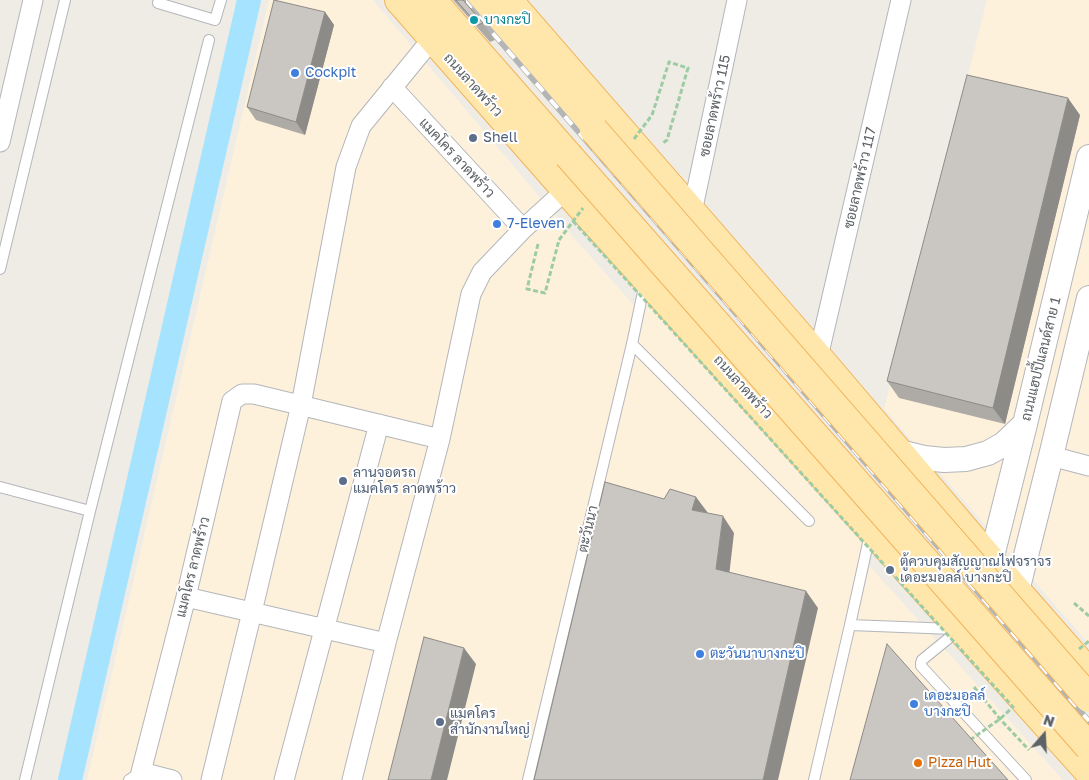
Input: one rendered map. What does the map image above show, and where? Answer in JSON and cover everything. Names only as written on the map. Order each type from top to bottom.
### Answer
[{"type":"main road","name":"ถนนลาดพร้าว","points":[[399,0],[566,190],[1089,772]]},
{"type":"main road","points":[[432,0],[1089,747]]},
{"type":"main road","points":[[481,0],[1089,698]]},
{"type":"main road","points":[[508,0],[1089,673]]},
{"type":"main road","points":[[965,633],[990,560]]},
{"type":"main road","points":[[965,633],[1017,591]]},
{"type":"street","points":[[0,142],[33,0]]},
{"type":"street","name":"ซอยลาดพร้าว 115","points":[[692,212],[738,0]]},
{"type":"street","name":"ซอยลาดพร้าว 117","points":[[818,357],[901,0]]},
{"type":"street","points":[[211,780],[301,405],[346,167],[361,126],[432,39]]},
{"type":"street","name":"แมคโคร ลาดพร้าว","points":[[392,87],[532,232]]},
{"type":"street","name":"ถนนแฮปปี้แลนด์สาย 1","points":[[990,560],[1025,424],[1089,157]]},
{"type":"street","points":[[352,780],[440,439],[471,294],[482,272],[532,232],[566,190]]},
{"type":"street","points":[[1017,591],[1089,298]]},
{"type":"street","name":"แมคโคร ลาดพร้าว","points":[[172,780],[135,776],[186,597],[232,401],[242,394],[254,394],[440,439]]},
{"type":"street","points":[[284,780],[378,424]]},
{"type":"street","points":[[900,452],[930,459],[966,459],[988,453],[1004,444],[1025,424]]},
{"type":"street","points":[[1051,456],[1089,466]]},
{"type":"street","points":[[186,597],[386,643]]},
{"type":"lane","points":[[0,269],[65,0]]},
{"type":"lane","points":[[159,0],[158,3],[215,20],[221,0]]},
{"type":"lane","points":[[25,780],[90,511],[209,40]]},
{"type":"lane","name":"ตะวันนา","points":[[528,780],[646,278]]},
{"type":"lane","points":[[632,344],[809,522]]},
{"type":"lane","points":[[0,487],[90,511]]},
{"type":"lane","points":[[814,780],[871,528]]},
{"type":"lane","points":[[850,626],[965,633]]},
{"type":"lane","points":[[965,633],[922,660],[921,666],[1026,780]]},
{"type":"path","points":[[652,115],[669,62],[688,68],[667,140]]},
{"type":"path","points":[[573,221],[1013,707]]},
{"type":"path","points":[[532,232],[527,289],[545,293],[559,240]]},
{"type":"path","points":[[1074,603],[1089,616]]},
{"type":"path","points":[[974,687],[1029,750]]},
{"type":"shaded area","points":[[269,0],[373,0],[581,246],[638,310],[646,278],[871,529],[864,560],[1063,780],[87,780]]},
{"type":"shaded area","points":[[987,0],[1089,0],[1089,644],[884,409]]},
{"type":"building","name":"Cockpit","points":[[274,0],[325,12],[296,122],[247,107]]},
{"type":"building","points":[[456,0],[463,0],[483,23],[478,25]]},
{"type":"building","points":[[967,75],[1068,98],[993,408],[887,381]]},
{"type":"building","points":[[605,482],[664,499],[670,489],[696,497],[692,510],[723,516],[716,569],[806,591],[763,780],[534,780]]},
{"type":"building","points":[[424,637],[464,648],[431,780],[388,780]]},
{"type":"building","name":"เดอะมอลล์ บางกะปิ","points":[[887,644],[1008,780],[850,780]]},
{"type":"waterway","points":[[70,780],[249,0]]},
{"type":"railway","points":[[464,0],[1089,721]]},
{"type":"place","name":"บางกะปิ","points":[[474,20]]},
{"type":"place","name":"Cockpit","points":[[295,73]]},
{"type":"place","name":"Shell","points":[[473,138]]},
{"type":"place","name":"7-Eleven","points":[[497,224]]},
{"type":"place","name":"ลานจอดรถ แมคโคร ลาดพร้าว","points":[[343,481]]},
{"type":"place","name":"ตู้ควบคุมสัญญาณไฟจราจร เดอะมอลล์ บางกะปิ","points":[[890,570]]},
{"type":"place","name":"ตะวันนาบางกะปิ","points":[[700,654]]},
{"type":"place","name":"เดอะมอลล์ บางกะปิ","points":[[914,704]]},
{"type":"place","name":"แมคโคร สำนักงานใหญ่","points":[[440,722]]},
{"type":"place","name":"Pizza Hut","points":[[918,763]]}]
